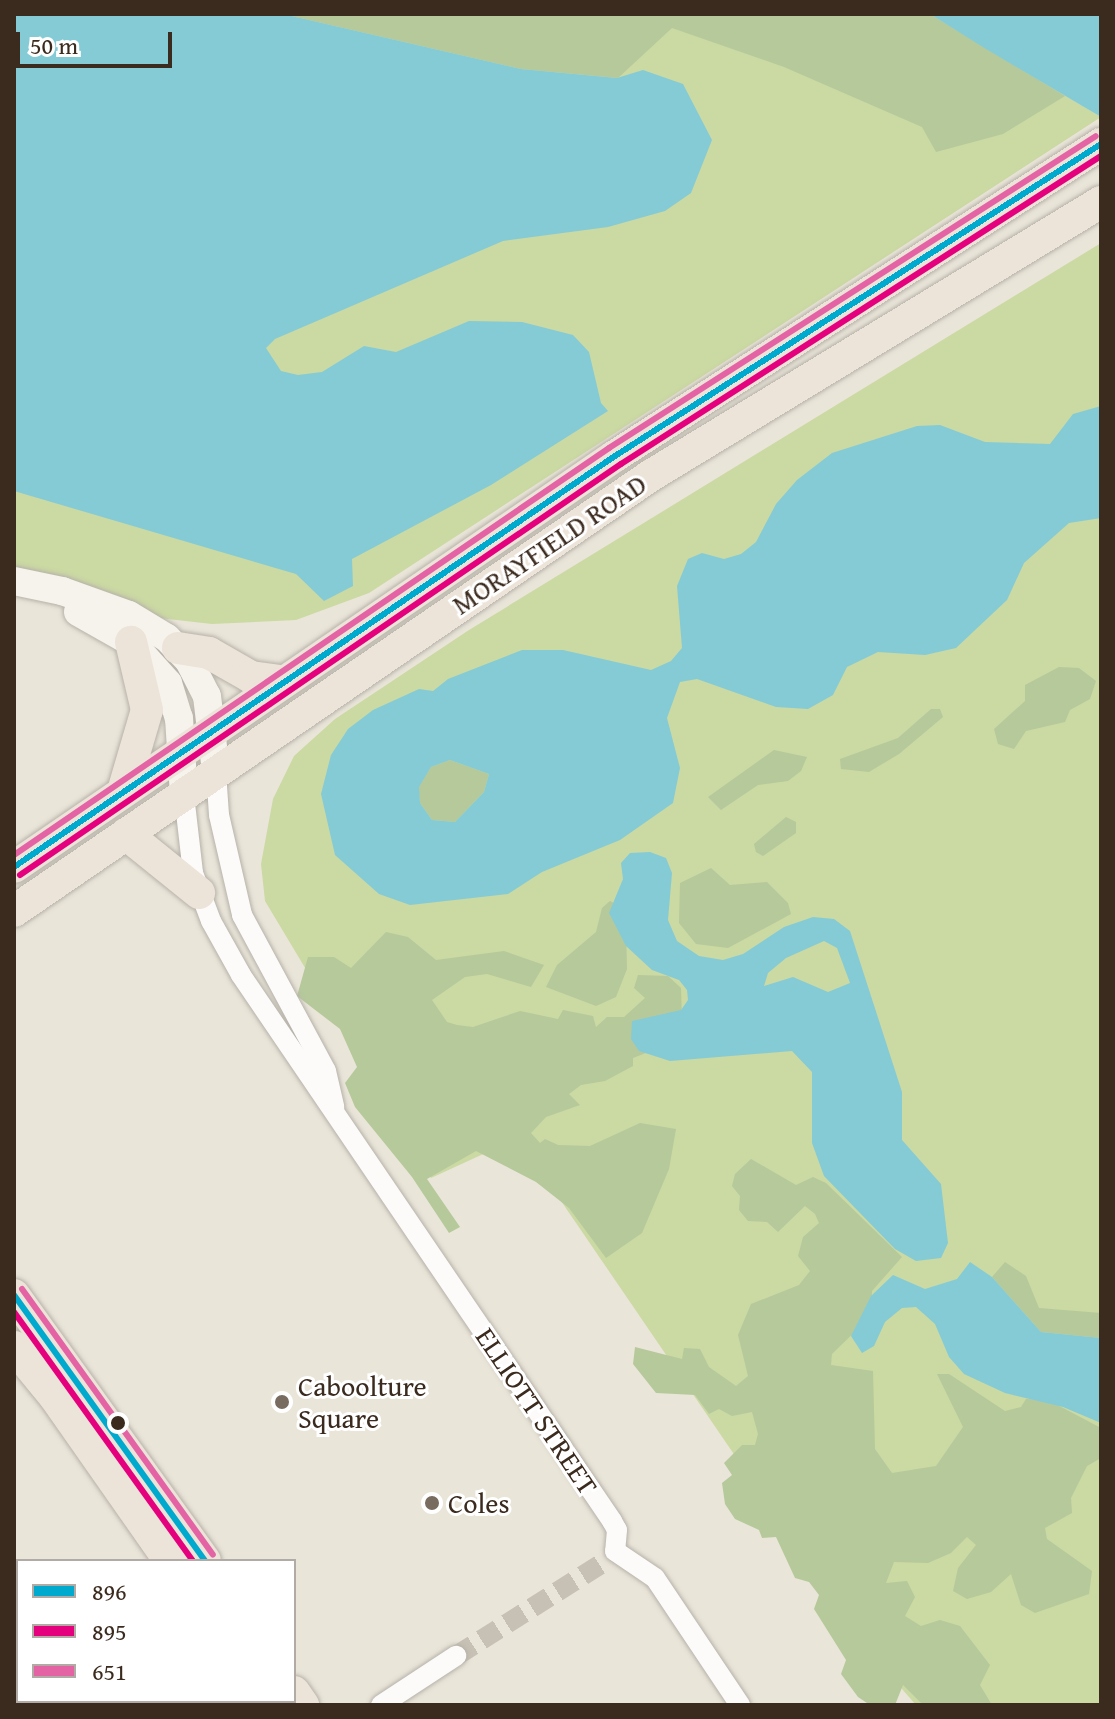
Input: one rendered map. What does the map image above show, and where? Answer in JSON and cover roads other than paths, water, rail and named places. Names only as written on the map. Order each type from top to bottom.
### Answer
[{"type":"main road","name":"MORAYFIELD ROAD","points":[[14,867],[124,788],[615,456],[1101,144]]},
{"type":"main road","name":"MORAYFIELD ROAD","points":[[14,911],[638,484],[1101,202]]},
{"type":"main road","points":[[124,788],[147,710],[131,642]]},
{"type":"main road","points":[[178,648],[209,653],[251,677],[281,681]]},
{"type":"main road","points":[[126,834],[199,893]]},
{"type":"main road","points":[[14,1295],[204,1559]]},
{"type":"main road","points":[[14,1347],[55,1397],[169,1559]]},
{"type":"street","points":[[25,585],[62,591],[129,615],[178,648],[202,683],[213,728],[216,772]]},
{"type":"street","points":[[25,585],[131,642],[168,683],[182,749],[184,795]]},
{"type":"street","name":"ELLIOTT STREET","points":[[216,772],[219,815],[242,915],[326,1071],[334,1107]]},
{"type":"street","name":"ELLIOTT STREET","points":[[184,795],[199,893],[241,975],[307,1080],[334,1107],[612,1521],[617,1530],[608,1558],[655,1578],[740,1705]]},
{"type":"street","points":[[381,1705],[456,1656]]},
{"type":"water","points":[[14,14],[283,14],[521,69],[617,78],[643,70],[683,84],[712,140],[691,193],[665,211],[608,227],[503,241],[275,339],[266,348],[281,371],[298,375],[322,372],[364,346],[396,352],[469,321],[522,322],[573,335],[589,352],[601,403],[608,411],[491,485],[352,559],[353,586],[324,601],[296,574],[14,491]]},
{"type":"water","points":[[930,14],[1101,14],[1101,117],[986,49]]},
{"type":"water","points":[[1101,406],[1101,518],[1069,523],[1024,563],[1007,600],[956,648],[925,655],[878,652],[847,667],[833,695],[808,709],[776,707],[697,679],[680,682],[667,718],[680,768],[673,803],[620,840],[542,872],[508,894],[410,905],[379,894],[335,855],[321,794],[331,755],[348,729],[373,710],[419,689],[433,691],[448,679],[522,650],[563,650],[651,670],[671,661],[682,648],[677,586],[688,559],[702,553],[724,559],[741,554],[756,542],[776,504],[797,480],[832,453],[917,426],[940,425],[985,442],[1050,444],[1073,414]],"holes":[[[450,760],[489,774],[484,792],[455,822],[432,820],[420,803],[419,787],[431,767]]]},
{"type":"water","points":[[650,852],[666,858],[672,873],[668,920],[677,941],[699,956],[723,960],[743,954],[784,927],[813,917],[834,919],[850,931],[902,1092],[902,1140],[941,1184],[948,1243],[941,1258],[916,1261],[895,1249],[824,1176],[812,1143],[812,1072],[792,1051],[670,1061],[639,1051],[631,1039],[632,1021],[681,1010],[688,1000],[687,990],[679,980],[652,970],[626,946],[609,913],[623,879],[621,863],[630,853]],"holes":[[[824,941],[837,948],[850,983],[828,992],[793,977],[764,986],[768,973],[786,958]]]},
{"type":"water","points":[[970,1262],[992,1277],[1041,1332],[1101,1338],[1101,1423],[1063,1407],[1005,1393],[964,1374],[949,1357],[935,1324],[916,1307],[902,1308],[885,1322],[874,1346],[862,1353],[851,1336],[871,1296],[893,1275],[925,1289],[957,1279]]},
{"type":"tunnel","points":[[456,1656],[601,1564]]},
{"type":"place","name":"Caboolture Square","points":[[282,1402]]},
{"type":"place","name":"Coles","points":[[432,1503]]}]
